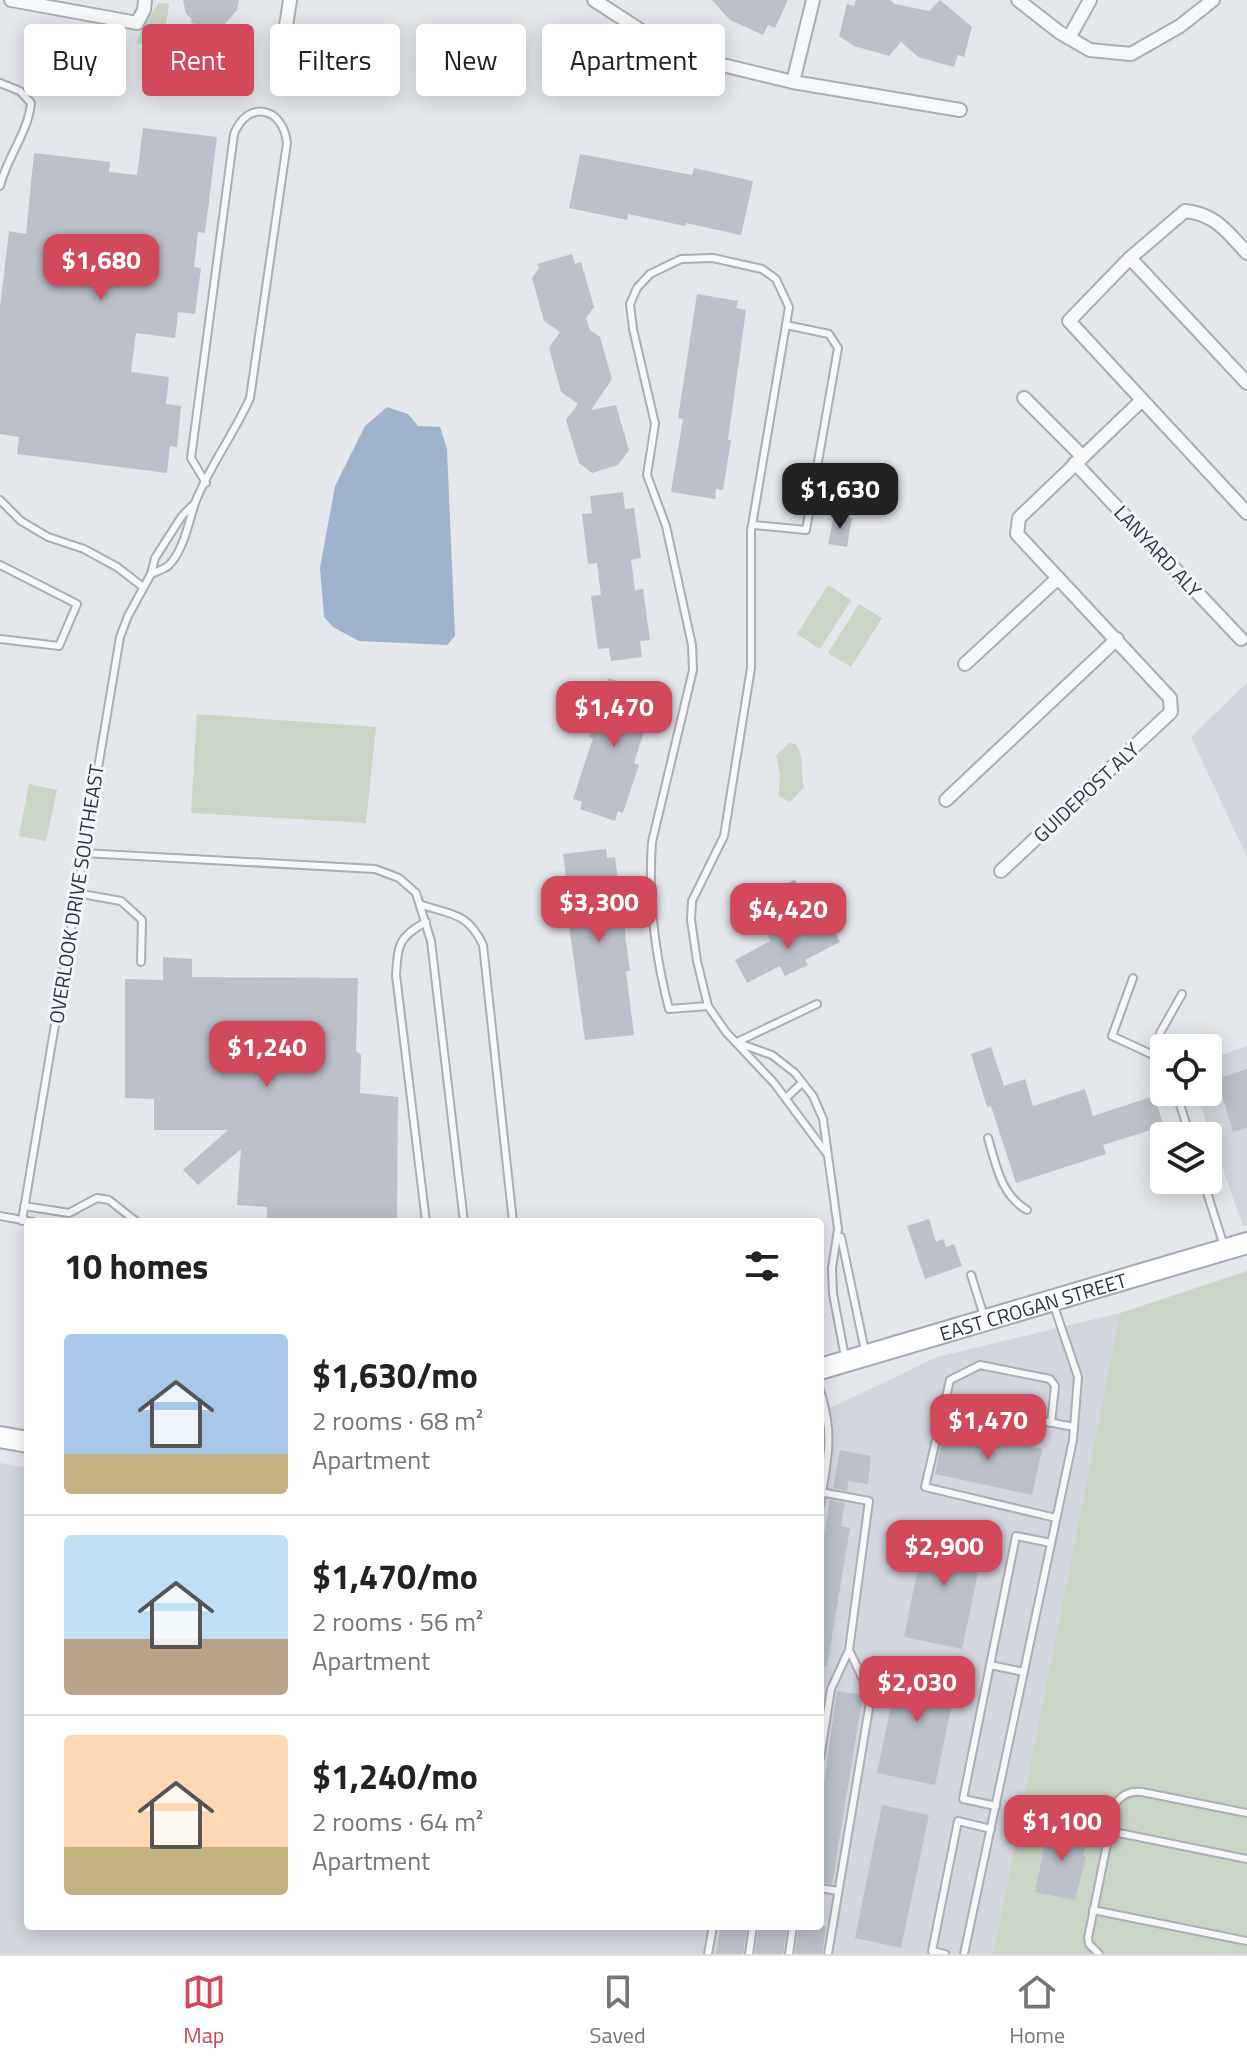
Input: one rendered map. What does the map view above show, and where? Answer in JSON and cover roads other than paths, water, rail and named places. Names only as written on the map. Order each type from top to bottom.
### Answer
[{"type":"main road","name":"EAST CROGAN STREET","points":[[824,1368],[1247,1243]]},
{"type":"main road","points":[[0,1437],[24,1441]]},
{"type":"street","points":[[11,0],[137,23],[145,0]]},
{"type":"street","points":[[286,24],[290,0]]},
{"type":"street","points":[[594,0],[640,30],[710,62],[793,82],[960,110]]},
{"type":"street","points":[[793,82],[813,0]]},
{"type":"street","points":[[1018,0],[1090,50],[1131,54],[1180,26],[1213,0]]},
{"type":"street","points":[[1069,38],[1090,0]]},
{"type":"street","points":[[1247,253],[1222,226],[1204,213],[1185,211],[1130,258],[1069,321],[1247,513]]},
{"type":"street","points":[[1130,258],[1247,383]]},
{"type":"street","name":"LANYARD ALY","points":[[1024,398],[1241,639]]},
{"type":"street","points":[[946,800],[1117,639],[1017,534],[1019,518],[1141,401]]},
{"type":"street","points":[[965,664],[1058,578]]},
{"type":"street","name":"GUIDEPOST ALY","points":[[1001,871],[1171,712],[1170,698],[1117,639]]},
{"type":"lane","points":[[0,83],[20,91],[31,103],[29,120],[14,147],[0,186]]},
{"type":"lane","points":[[151,574],[169,565],[188,530],[196,502],[206,483],[250,398],[287,143],[286,128],[270,113],[260,112],[243,119],[234,134],[191,458],[206,483]]},
{"type":"lane","points":[[708,1006],[669,1009],[657,962],[650,867],[652,842],[693,670],[692,645],[666,526],[647,475],[655,424],[630,304],[637,288],[650,274],[681,259],[713,258],[762,269],[776,279],[789,307],[753,525],[751,668],[724,836],[692,901],[691,920],[708,1006],[786,1098],[827,1154]]},
{"type":"lane","points":[[753,525],[806,530],[838,348],[829,334],[786,325]]},
{"type":"lane","points":[[0,500],[21,521],[48,537],[84,549],[117,567],[143,587]]},
{"type":"lane","points":[[151,574],[155,558],[182,516],[196,502]]},
{"type":"lane","points":[[0,565],[77,604],[59,646],[0,639]]},
{"type":"lane","name":"OVERLOOK DRIVE SOUTHEAST","points":[[22,1221],[120,637],[151,574]]},
{"type":"lane","points":[[83,853],[375,869],[399,878],[416,893],[431,941],[464,1218]]},
{"type":"lane","points":[[76,893],[121,901],[142,920],[141,962]]},
{"type":"lane","points":[[422,905],[462,917],[474,927],[483,945],[513,1218]]},
{"type":"lane","points":[[426,922],[407,932],[402,940],[398,948],[396,975],[426,1218]]},
{"type":"lane","points":[[1133,978],[1112,1036],[1150,1052]]},
{"type":"lane","points":[[1160,1034],[1182,994]]},
{"type":"lane","points":[[737,1042],[817,1004]]},
{"type":"lane","points":[[737,1042],[772,1055],[795,1073],[813,1096],[823,1119],[838,1229],[867,1355]]},
{"type":"lane","points":[[786,1098],[802,1083]]},
{"type":"lane","points":[[988,1138],[1006,1191],[1027,1210]]},
{"type":"lane","points":[[1207,1194],[1225,1249]]},
{"type":"lane","points":[[24,1206],[69,1213],[97,1198],[109,1200],[132,1218]]},
{"type":"lane","points":[[0,1216],[22,1221]]},
{"type":"lane","points":[[838,1229],[832,1281],[845,1361]]},
{"type":"lane","points":[[971,1275],[985,1319]]},
{"type":"lane","points":[[964,1954],[1074,1427],[1078,1377],[1052,1299]]},
{"type":"lane","points":[[1051,1423],[1055,1386],[1050,1379],[980,1365],[950,1380],[925,1487],[1056,1518]]},
{"type":"lane","points":[[944,1402],[1074,1427]]},
{"type":"lane","points":[[824,1408],[830,1435],[824,1474]]},
{"type":"lane","points":[[824,1494],[869,1501],[849,1650],[831,1689],[824,1733]]},
{"type":"lane","points":[[996,1806],[963,1799],[1016,1536],[1051,1543]]},
{"type":"lane","points":[[828,1954],[871,1696],[849,1650]]},
{"type":"lane","points":[[990,1665],[1024,1672]]},
{"type":"lane","points":[[1099,1954],[1089,1944],[1088,1938],[1115,1804],[1126,1793],[1133,1791],[1247,1813]]},
{"type":"lane","points":[[945,1954],[932,1951],[958,1821],[991,1829]]},
{"type":"lane","points":[[1109,1831],[1247,1859]]},
{"type":"lane","points":[[824,1889],[838,1891]]},
{"type":"lane","points":[[1093,1910],[1247,1941]]},
{"type":"lane","points":[[708,1954],[712,1930]]},
{"type":"lane","points":[[749,1954],[752,1930]]},
{"type":"lane","points":[[789,1954],[792,1930]]},
{"type":"water","points":[[387,407],[408,414],[418,426],[440,427],[447,449],[455,636],[447,645],[359,641],[333,627],[324,617],[320,568],[335,486],[365,426]]},
{"type":"water","points":[[795,880],[804,903],[798,905],[796,902],[780,909],[777,918],[769,918],[755,889],[768,884],[773,894],[789,887],[788,883]]}]
